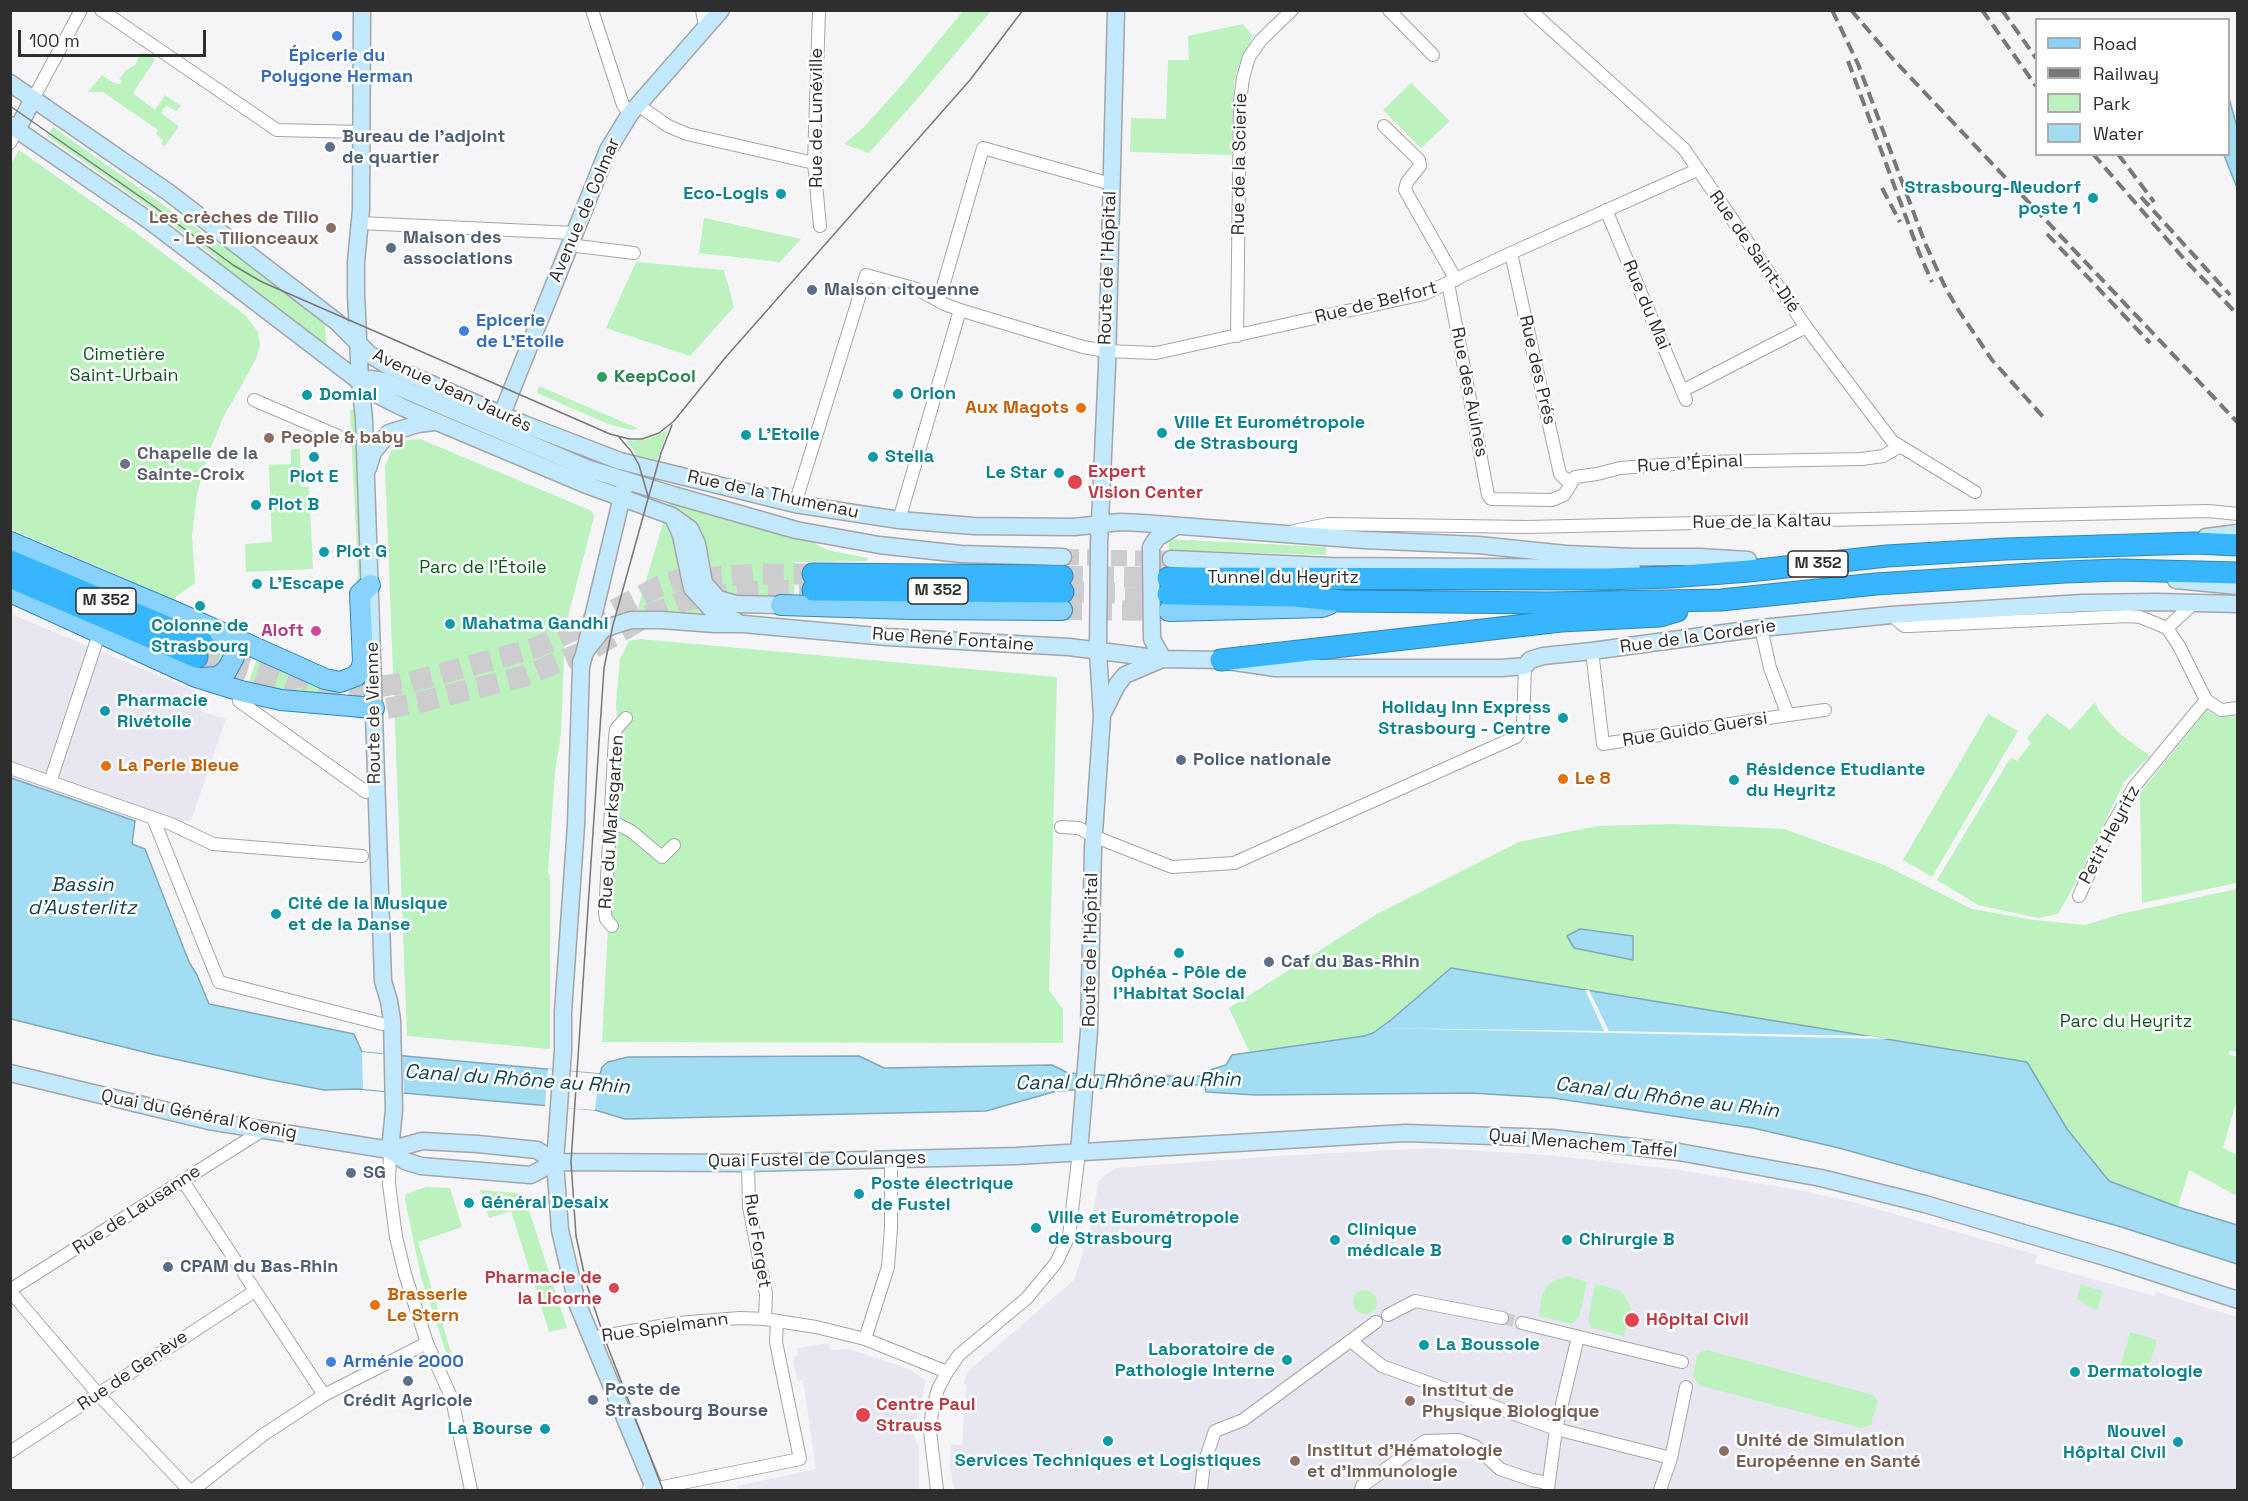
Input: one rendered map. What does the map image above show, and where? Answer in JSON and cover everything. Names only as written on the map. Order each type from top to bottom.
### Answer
[{"type":"highway","name":"Tunnel du Heyritz","points":[[1169,585],[1398,579],[1670,577],[1721,574],[1887,556],[1994,549],[2195,543],[2238,545]]},
{"type":"highway","name":"M 352","points":[[10,561],[198,659]]},
{"type":"highway","name":"M 352","points":[[1721,600],[1876,584],[2120,570],[2238,573]]},
{"type":"highway","name":"M 352","points":[[10,576],[198,659]]},
{"type":"highway","name":"M 352","points":[[813,582],[1062,584]]},
{"type":"highway","name":"Tunnel du Heyritz","points":[[1169,585],[1342,601],[1547,603],[1721,600]]},
{"type":"highway","points":[[1221,660],[1562,621],[1660,616],[1721,600]]},
{"type":"main road","name":"Route de Vienne","points":[[362,10],[360,224],[356,262],[358,344],[364,411],[383,981],[390,1001],[392,1044],[394,1110],[390,1150]]},
{"type":"main road","name":"Avenue de Colmar","points":[[475,421],[494,424],[520,369],[608,150],[634,110],[704,18],[721,10]]},
{"type":"main road","name":"Route de l'Hôpital","points":[[1079,1152],[1087,1063],[1094,836],[1102,716],[1098,652],[1100,525],[1116,10]]},
{"type":"main road","name":"Avenue Jean Jaurès","points":[[10,83],[168,192],[312,302],[337,322],[358,344],[385,364],[494,424],[581,466],[784,527],[868,543],[961,554],[1062,584]]},
{"type":"main road","name":"Avenue Jean Jaurès","points":[[33,99],[13,133],[151,222],[360,381],[390,401],[438,422],[494,424],[593,452]]},
{"type":"main road","name":"Avenue Jean Jaurès","points":[[360,381],[370,379],[384,381],[475,421]]},
{"type":"main road","points":[[366,475],[373,452],[389,433],[422,423],[438,422]]},
{"type":"main road","name":"Avenue Jean Jaurès","points":[[494,424],[584,484],[672,516]]},
{"type":"main road","name":"Rue de la Thumenau","points":[[593,452],[620,461],[795,504],[899,520],[974,526],[1074,527],[1120,522],[1364,540],[1478,545],[1566,554],[1634,557],[1699,556],[1748,560]]},
{"type":"main road","points":[[620,461],[626,480],[581,662],[576,825],[555,1162],[556,1203],[577,1303],[652,1490]]},
{"type":"main road","points":[[672,516],[690,529],[696,544],[705,584],[718,599],[736,604],[910,609],[1062,584]]},
{"type":"main road","points":[[672,516],[681,535],[692,588],[715,613],[742,624]]},
{"type":"main road","points":[[1102,716],[1117,685],[1125,675],[1163,659],[1152,639],[1152,547],[1157,538],[1175,527]]},
{"type":"main road","points":[[2206,537],[2238,533]]},
{"type":"main road","points":[[1169,585],[1329,566],[1647,569],[2009,542],[2206,537],[2238,539]]},
{"type":"main road","points":[[10,542],[324,679],[340,682],[356,676],[363,662],[360,594],[370,585]]},
{"type":"main road","points":[[2120,570],[2167,579],[2238,586]]},
{"type":"main road","points":[[10,592],[84,624],[99,634],[198,659],[241,691],[281,700],[374,708]]},
{"type":"main road","name":"Rue de la Corderie","points":[[1163,659],[1221,660],[1276,668],[1525,666],[1530,660],[1543,656],[1761,628],[1891,615],[2082,603],[2238,604]]},
{"type":"main road","points":[[581,662],[587,649],[603,629],[626,621],[661,620],[742,624]]},
{"type":"main road","name":"Rue René Fontaine","points":[[742,624],[887,637],[1069,648],[1163,659]]},
{"type":"main road","points":[[198,659],[218,677],[227,670],[234,657],[235,639]]},
{"type":"main road","name":"Quai du Général Koenig","points":[[10,1073],[140,1106],[263,1130],[390,1150],[422,1141],[537,1150],[555,1162],[531,1175],[421,1166],[405,1161],[390,1150]]},
{"type":"main road","name":"Quai Menachem Taffel","points":[[1079,1152],[1405,1133],[1552,1138],[1678,1152],[1821,1179],[1925,1204],[2238,1300]]},
{"type":"main road","name":"Quai Fustel de Coulanges","points":[[555,1162],[748,1163],[1079,1152]]},
{"type":"street","points":[[33,99],[81,10]]},
{"type":"street","points":[[101,10],[277,130],[362,132]]},
{"type":"street","points":[[592,10],[623,105],[687,134],[814,163]]},
{"type":"street","name":"Rue de Lunéville","points":[[819,10],[814,163],[820,226]]},
{"type":"street","name":"Rue de la Scierie","points":[[1237,336],[1240,102],[1243,78],[1249,57],[1261,40],[1292,10]]},
{"type":"street","points":[[1389,10],[1433,55]]},
{"type":"street","name":"Rue de Saint-Dié","points":[[1530,10],[1684,149],[1806,327],[1885,434],[1899,447],[1975,492]]},
{"type":"street","name":"Rue des Aulnes","points":[[1384,126],[1419,160],[1420,166],[1407,182],[1405,190],[1452,282],[1488,495],[1491,499],[1552,500],[1564,495],[1571,480]]},
{"type":"street","points":[[939,300],[983,148],[1111,184]]},
{"type":"street","name":"Rue de Belfort","points":[[795,504],[866,275],[918,289],[960,310],[1083,346],[1106,351],[1156,353],[1417,296],[1697,170]]},
{"type":"street","name":"Rue du Mai","points":[[1606,210],[1684,395],[1806,327]]},
{"type":"street","points":[[360,224],[572,239],[634,253]]},
{"type":"street","name":"Rue des Prés","points":[[1511,253],[1560,474],[1565,479],[1571,480]]},
{"type":"street","points":[[899,520],[960,310]]},
{"type":"street","points":[[254,400],[338,436]]},
{"type":"street","name":"Rue d'Épinal","points":[[1571,480],[1575,477],[1620,468],[1703,462],[1862,459],[1883,456],[1899,447]]},
{"type":"street","name":"Rue de la Kaltau","points":[[1287,533],[1328,524],[1527,527],[2208,511],[2238,514]]},
{"type":"street","points":[[2167,628],[2195,602]]},
{"type":"street","points":[[1891,615],[1904,626],[2128,616],[2148,620],[2167,628],[2179,646],[2206,700],[2222,710],[2238,708]]},
{"type":"street","name":"Rue Guido Guersi","points":[[1592,651],[1603,744],[1788,715],[1770,668],[1761,628]]},
{"type":"street","points":[[50,782],[99,634]]},
{"type":"street","points":[[1061,827],[1079,828],[1172,867],[1234,863],[1516,737],[1523,726],[1525,666]]},
{"type":"street","name":"Petit Heyritz","points":[[2079,896],[2107,834],[2134,787],[2206,700]]},
{"type":"street","points":[[239,701],[366,792]]},
{"type":"street","points":[[1788,715],[1825,710]]},
{"type":"street","name":"Rue du Marksgarten","points":[[612,926],[604,913],[616,729],[626,718]]},
{"type":"street","points":[[10,768],[171,824],[213,844],[362,856]]},
{"type":"street","points":[[153,818],[219,982],[382,1024]]},
{"type":"street","points":[[619,825],[631,831],[662,857],[671,842]]},
{"type":"street","name":"Rue de Lausanne","points":[[10,1291],[263,1130]]},
{"type":"street","points":[[390,1150],[389,1184],[396,1237],[427,1343],[452,1399],[471,1491]]},
{"type":"street","points":[[937,1491],[930,1431],[938,1389],[959,1355],[1027,1298],[1056,1263],[1069,1236],[1079,1152]]},
{"type":"street","points":[[865,1339],[889,1259],[891,1160]]},
{"type":"street","name":"Rue Forget","points":[[652,1490],[800,1459],[749,1207],[748,1163]]},
{"type":"street","points":[[183,1181],[324,1395]]},
{"type":"street","points":[[10,1291],[98,1394],[189,1491]]},
{"type":"street","name":"Rue de Genève","points":[[10,1452],[255,1291]]},
{"type":"street","points":[[1388,1315],[1415,1301],[1502,1318]]},
{"type":"street","name":"Rue Spielmann","points":[[591,1338],[678,1323],[740,1318],[771,1320],[816,1327],[865,1339],[947,1372]]},
{"type":"street","points":[[1201,1491],[1204,1464],[1215,1431],[1243,1420],[1376,1322]]},
{"type":"street","points":[[1522,1323],[1682,1362]]},
{"type":"street","points":[[1361,1491],[1362,1486],[1425,1441],[1459,1440],[1475,1446],[1500,1469],[1548,1487],[1556,1429],[1578,1337]]},
{"type":"street","points":[[1351,1341],[1382,1366],[1556,1429],[1671,1458]]},
{"type":"street","points":[[193,1491],[263,1435],[324,1395],[427,1343]]},
{"type":"street","points":[[1660,1491],[1671,1458],[1686,1387]]},
{"type":"shaded area","points":[[11,614],[205,695],[201,711],[226,719],[191,821],[135,821],[11,778]]},
{"type":"shaded area","name":"Hôpital Civil","points":[[1432,1148],[1549,1155],[1673,1169],[1793,1189],[1849,1201],[2037,1255],[2035,1263],[2154,1296],[2156,1292],[2237,1317],[2237,1490],[954,1490],[950,1466],[951,1444],[962,1445],[966,1386],[964,1384],[967,1372],[1074,1280],[1088,1236],[1099,1181],[1106,1174],[1116,1168],[1276,1156]]},
{"type":"shaded area","name":"Centre Paul Strauss","points":[[830,1343],[831,1350],[848,1349],[898,1365],[911,1370],[926,1381],[913,1433],[919,1448],[919,1490],[738,1490],[737,1486],[816,1469],[803,1380],[797,1381],[793,1358],[798,1355],[797,1348]]},
{"type":"green space","points":[[963,11],[991,11],[869,153],[844,144],[864,127],[907,79]]},
{"type":"green space","points":[[1243,24],[1253,37],[1238,66],[1234,83],[1232,155],[1130,152],[1131,118],[1166,119],[1168,60],[1189,60],[1188,36]]},
{"type":"green space","points":[[146,53],[155,60],[133,93],[155,110],[165,95],[181,106],[176,111],[166,105],[161,113],[179,126],[165,146],[161,144],[163,140],[156,134],[158,130],[103,92],[88,92],[102,75],[120,84],[122,81],[119,79],[126,70],[135,65],[140,54]]},
{"type":"green space","points":[[1411,83],[1450,121],[1421,148],[1383,110]]},
{"type":"green space","points":[[53,127],[223,247],[226,244],[324,318],[327,348],[214,263],[217,258],[47,136]]},
{"type":"green space","name":"Cimetière Saint-Urbain","points":[[19,150],[135,232],[245,315],[258,332],[260,346],[256,359],[223,418],[208,455],[197,494],[192,536],[195,583],[173,599],[11,529],[10,166]]},
{"type":"green space","points":[[704,218],[801,239],[780,262],[699,253]]},
{"type":"green space","points":[[636,262],[724,270],[734,307],[690,356],[606,328]]},
{"type":"green space","points":[[539,386],[637,429],[631,430],[608,424],[537,393]]},
{"type":"green space","points":[[350,410],[355,410],[362,573],[362,580],[356,585],[358,574]]},
{"type":"green space","points":[[668,430],[657,460],[637,455],[626,441],[649,439]]},
{"type":"green space","name":"Parc de l'Étoile","points":[[420,439],[592,511],[594,517],[565,628],[561,734],[555,771],[548,873],[550,875],[550,1049],[407,1036],[385,466],[393,448],[407,440]]},
{"type":"green space","points":[[291,449],[300,449],[301,487],[309,487],[313,569],[246,572],[245,544],[272,542],[269,465],[291,464]]},
{"type":"green space","points":[[669,500],[804,537],[827,550],[868,558],[867,561],[795,562],[794,601],[738,599],[719,586],[711,572],[702,532],[693,520],[668,507]]},
{"type":"green space","points":[[664,519],[669,521],[715,618],[636,615]]},
{"type":"green space","points":[[1169,539],[1326,547],[1326,555],[1169,550]]},
{"type":"green space","points":[[209,634],[223,642],[225,653],[218,669],[197,665]]},
{"type":"green space","points":[[640,639],[1057,677],[1049,990],[1063,1009],[1063,1043],[602,1042],[618,735],[616,704],[620,659],[629,641]]},
{"type":"green space","points":[[258,655],[341,688],[342,700],[247,687]]},
{"type":"green space","points":[[2095,702],[2099,711],[2120,734],[2150,756],[2124,782],[2078,879],[2058,914],[2038,918],[1978,905],[1937,880],[2009,760],[2012,758],[2017,761],[2031,743],[2027,738],[2047,713],[2070,730]]},
{"type":"green space","points":[[2207,710],[2218,717],[2237,716],[2237,883],[2142,903],[2140,793]]},
{"type":"green space","points":[[1988,714],[2018,731],[1932,877],[1903,860]]},
{"type":"green space","name":"Parc du Heyritz","points":[[1673,824],[1784,829],[1884,865],[1972,909],[2034,920],[2085,925],[2121,914],[2237,889],[2237,1052],[2230,1050],[2228,1054],[2237,1057],[2237,1099],[2223,1148],[2237,1155],[2237,1196],[2189,1170],[2178,1207],[2109,1181],[2067,1129],[2027,1062],[1451,968],[1373,1033],[1250,1053],[1229,1008],[1377,914],[1519,842],[1597,826]]},
{"type":"green space","points":[[426,1187],[450,1188],[462,1227],[418,1242],[452,1356],[448,1358],[421,1277],[405,1199],[406,1194]]},
{"type":"green space","points":[[480,1190],[517,1193],[525,1198],[567,1328],[549,1332],[511,1211],[489,1218]]},
{"type":"green space","points":[[1568,1276],[1587,1282],[1579,1318],[1571,1324],[1539,1316],[1542,1295],[1547,1286],[1555,1280]]},
{"type":"green space","points":[[1595,1284],[1619,1290],[1626,1298],[1631,1308],[1624,1336],[1592,1328],[1588,1320]]},
{"type":"green space","points":[[2081,1285],[2103,1291],[2097,1311],[2077,1299]]},
{"type":"green space","points":[[1365,1290],[1373,1294],[1377,1302],[1373,1310],[1365,1314],[1357,1310],[1353,1302],[1357,1294]]},
{"type":"green space","points":[[2130,1332],[2157,1340],[2146,1375],[2120,1368]]},
{"type":"green space","points":[[1707,1350],[1873,1395],[1877,1403],[1871,1425],[1861,1428],[1698,1385],[1693,1376],[1697,1356]]},
{"type":"water","points":[[2230,102],[2237,127],[2237,188],[2224,156],[2230,156]]},
{"type":"water","points":[[11,778],[135,821],[132,844],[145,849],[189,962],[209,1004],[354,1034],[362,1052],[600,1074],[602,1067],[608,1062],[628,1057],[859,1056],[884,1068],[1052,1065],[1068,1073],[1117,1076],[1206,1076],[1206,1071],[1226,1065],[1232,1055],[1373,1033],[1451,968],[2027,1062],[2067,1129],[2109,1181],[2178,1207],[2237,1225],[2237,1264],[2118,1226],[1839,1148],[1753,1128],[1553,1098],[1471,1093],[1256,1095],[1206,1092],[1205,1086],[1198,1085],[1117,1084],[1109,1085],[1108,1088],[1057,1091],[986,1111],[625,1119],[595,1110],[358,1089],[324,1090],[156,1055],[11,1019]]},
{"type":"water","points":[[1580,929],[1633,936],[1633,960],[1574,948],[1567,936]]},
{"type":"pier","points":[[1585,990],[1589,990],[1609,1031],[1871,1036],[1890,1039],[1380,1028],[1604,1031]]},
{"type":"pier","points":[[362,1052],[402,1056],[404,1093],[363,1089]]},
{"type":"pier","points":[[548,1069],[599,1074],[595,1110],[545,1107]]},
{"type":"tunnel","points":[[1063,557],[1171,559]]},
{"type":"tunnel","points":[[202,642],[316,683],[353,688],[383,686],[411,682],[535,648],[660,586],[678,580],[755,574],[813,574]]},
{"type":"tunnel","points":[[1062,576],[1168,578]]},
{"type":"tunnel","points":[[356,708],[384,709],[421,702],[525,676],[595,647],[647,616],[686,600],[754,591],[813,590]]},
{"type":"tunnel","points":[[1063,592],[1168,594]]},
{"type":"tunnel","points":[[1062,610],[1169,611]]},
{"type":"tunnel","points":[[197,657],[294,696]]},
{"type":"tunnel","points":[[1502,1318],[1522,1323]]},
{"type":"tram line","points":[[10,106],[152,205],[233,265],[262,282],[610,434],[629,439],[642,439],[659,433],[674,421],[725,358],[970,80],[1023,10]]},
{"type":"tram line","points":[[663,1490],[604,1337],[586,1282],[576,1236],[571,1162],[604,668],[613,625],[646,506],[661,453],[672,425]]},
{"type":"tram line","points":[[618,436],[639,465],[648,496]]},
{"type":"railway","points":[[1832,10],[1858,64],[1925,243],[1946,289],[1992,360],[2045,419]]},
{"type":"railway","points":[[1851,10],[1892,58],[2238,423]]},
{"type":"railway","points":[[1982,10],[2035,85]]},
{"type":"railway","points":[[2002,10],[2035,57]]},
{"type":"railway","points":[[1848,61],[1932,282]]},
{"type":"railway","points":[[2095,156],[2185,260],[2238,315]]},
{"type":"railway","points":[[2120,156],[2154,202]]},
{"type":"railway","points":[[1882,188],[1900,222]]},
{"type":"railway","points":[[2141,197],[2230,295]]},
{"type":"railway","points":[[2047,234],[2150,343]]},
{"type":"place","name":"Épicerie du Polygone Herman","points":[[337,36]]},
{"type":"place","name":"Bureau de l'adjoint de quartier","points":[[330,147]]},
{"type":"place","name":"Eco-Logis","points":[[781,194]]},
{"type":"place","name":"Strasbourg-Neudorf poste 1","points":[[2093,198]]},
{"type":"place","name":"Les crèches de Tilio - Les Tilionceaux","points":[[331,228]]},
{"type":"place","name":"Maison des associations","points":[[391,248]]},
{"type":"place","name":"Maison citoyenne","points":[[812,290]]},
{"type":"place","name":"Epicerie de L'Etoile","points":[[464,331]]},
{"type":"place","name":"KeepCool","points":[[602,377]]},
{"type":"place","name":"Orion","points":[[898,394]]},
{"type":"place","name":"Domial","points":[[307,395]]},
{"type":"place","name":"Aux Magots","points":[[1081,408]]},
{"type":"place","name":"Ville Et Eurométropole de Strasbourg","points":[[1162,433]]},
{"type":"place","name":"L'Etoile","points":[[746,435]]},
{"type":"place","name":"People & baby","points":[[269,438]]},
{"type":"place","name":"Plot E","points":[[314,457]]},
{"type":"place","name":"Stella","points":[[873,457]]},
{"type":"place","name":"Chapelle de la Sainte-Croix","points":[[125,464]]},
{"type":"place","name":"Le Star","points":[[1059,473]]},
{"type":"place","name":"Expert Vision Center","points":[[1075,482]]},
{"type":"place","name":"Plot B","points":[[256,505]]},
{"type":"place","name":"Plot G","points":[[324,552]]},
{"type":"place","name":"L'Escape","points":[[257,584]]},
{"type":"place","name":"Colonne de Strasbourg","points":[[200,606]]},
{"type":"place","name":"Mahatma Gandhi","points":[[450,624]]},
{"type":"place","name":"Aloft","points":[[316,631]]},
{"type":"place","name":"Pharmacie Rivétoile","points":[[105,711]]},
{"type":"place","name":"Holiday Inn Express Strasbourg - Centre","points":[[1563,718]]},
{"type":"place","name":"Police nationale","points":[[1181,760]]},
{"type":"place","name":"La Perle Bleue","points":[[106,766]]},
{"type":"place","name":"Le 8","points":[[1563,779]]},
{"type":"place","name":"Résidence Etudiante du Heyritz","points":[[1734,780]]},
{"type":"place","name":"Cité de la Musique et de la Danse","points":[[276,914]]},
{"type":"place","name":"Ophéa - Pôle de l'Habitat Social","points":[[1179,953]]},
{"type":"place","name":"Caf du Bas-Rhin","points":[[1269,962]]},
{"type":"place","name":"SG","points":[[351,1173]]},
{"type":"place","name":"Poste électrique de Fustel","points":[[859,1194]]},
{"type":"place","name":"Général Desaix","points":[[469,1203]]},
{"type":"place","name":"Ville et Eurométropole de Strasbourg","points":[[1036,1228]]},
{"type":"place","name":"Clinique médicale B","points":[[1335,1240]]},
{"type":"place","name":"Chirurgie B","points":[[1567,1240]]},
{"type":"place","name":"CPAM du Bas-Rhin","points":[[168,1267]]},
{"type":"place","name":"Pharmacie de la Licorne","points":[[614,1288]]},
{"type":"place","name":"Brasserie Le Stern","points":[[375,1305]]},
{"type":"place","name":"Hôpital Civil","points":[[1632,1320]]},
{"type":"place","name":"La Boussole","points":[[1424,1345]]},
{"type":"place","name":"Laboratoire de Pathologie Interne","points":[[1287,1360]]},
{"type":"place","name":"Arménie 2000","points":[[331,1362]]},
{"type":"place","name":"Dermatologie","points":[[2075,1372]]},
{"type":"place","name":"Crédit Agricole","points":[[408,1381]]},
{"type":"place","name":"Poste de Strasbourg Bourse","points":[[593,1400]]},
{"type":"place","name":"Institut de Physique Biologique","points":[[1410,1401]]},
{"type":"place","name":"Centre Paul Strauss","points":[[863,1415]]},
{"type":"place","name":"La Bourse","points":[[545,1429]]},
{"type":"place","name":"Services Techniques et Logistiques","points":[[1108,1441]]},
{"type":"place","name":"Nouvel Hôpital Civil","points":[[2178,1442]]},
{"type":"place","name":"Unité de Simulation Européenne en Santé","points":[[1724,1451]]},
{"type":"place","name":"Institut d'Hématologie et d'Immunologie","points":[[1295,1461]]},
{"type":"water label","name":"Bassin d'Austerlitz","points":[[82,898]]},
{"type":"water label","name":"Canal du Rhône au Rhin","points":[[517,1080]]},
{"type":"water label","name":"Canal du Rhône au Rhin","points":[[1128,1082]]},
{"type":"water label","name":"Canal du Rhône au Rhin","points":[[1667,1098]]}]
